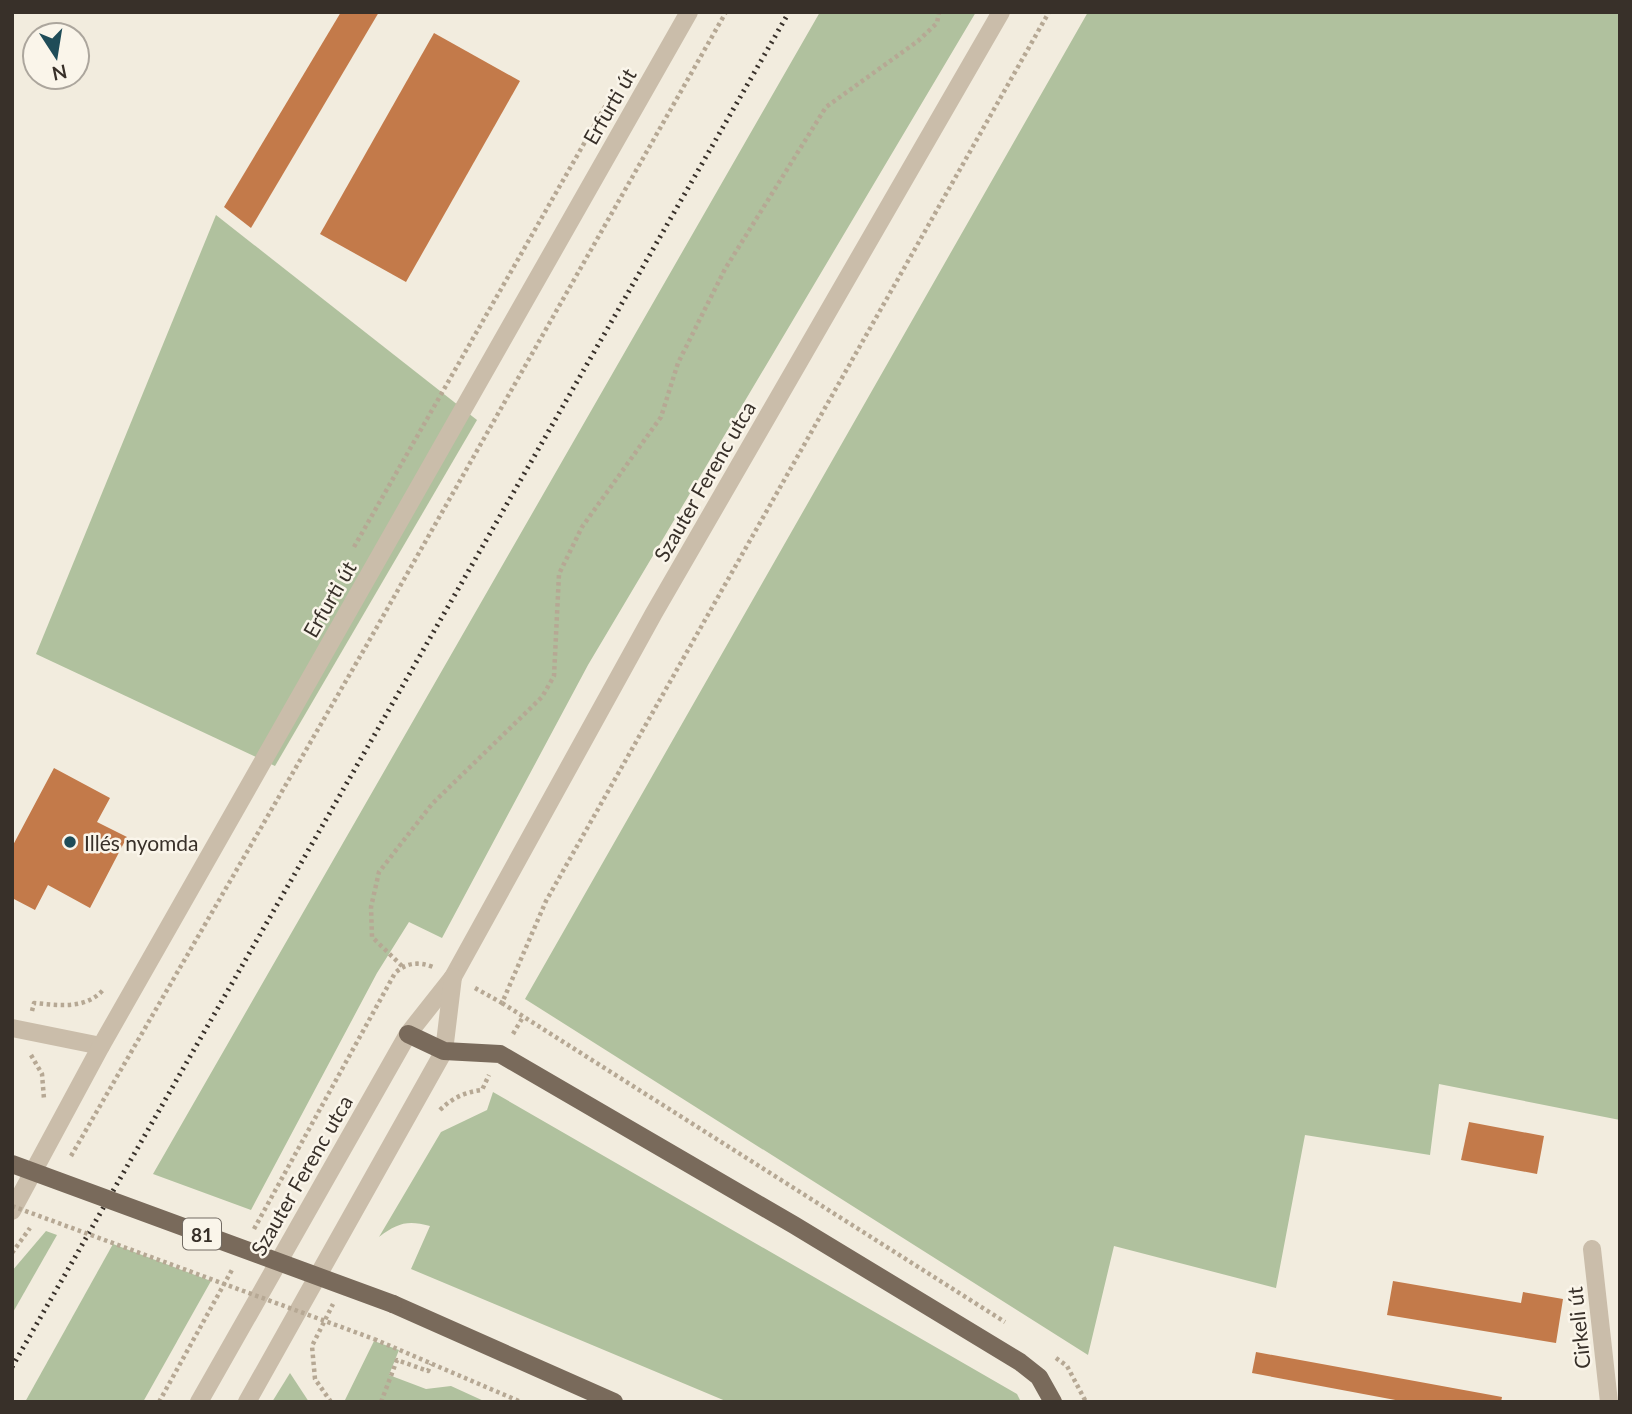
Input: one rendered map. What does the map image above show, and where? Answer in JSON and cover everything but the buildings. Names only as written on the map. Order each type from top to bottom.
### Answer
[{"type":"main road","points":[[408,1034],[444,1051],[500,1054],[794,1225],[1020,1362],[1039,1377],[1053,1402]]},
{"type":"main road","name":"81","points":[[12,1164],[393,1304],[614,1402]]},
{"type":"street","name":"Erfurti út","points":[[12,1208],[101,1046],[689,12]]},
{"type":"street","name":"Szauter Ferenc utca","points":[[199,1402],[408,1034],[453,977],[660,601],[1001,12]]},
{"type":"street","name":"Szauter Ferenc utca","points":[[247,1402],[444,1051],[453,977]]},
{"type":"street","points":[[19,1029],[101,1046]]},
{"type":"street","name":"Cirkeli út","points":[[1592,1249],[1609,1402]]},
{"type":"path","points":[[68,1163],[365,648],[726,12]]},
{"type":"path","points":[[402,966],[372,937],[370,907],[379,872],[432,804],[542,697],[554,676],[559,574],[582,527],[662,417],[678,363],[725,268],[826,107],[918,41],[937,23],[939,12]]},
{"type":"path","points":[[502,1003],[546,901],[1049,12]]},
{"type":"path","points":[[349,556],[611,96]]},
{"type":"path","points":[[253,1231],[395,973],[402,966],[415,962],[429,965],[502,1003],[1014,1328]]},
{"type":"path","points":[[43,1105],[45,1093],[42,1074],[23,1042],[19,1029],[34,1003],[66,1005],[88,1002],[101,993],[109,982]]},
{"type":"path","points":[[435,1114],[448,1101],[467,1092],[482,1090],[523,1017]]},
{"type":"path","points":[[12,1208],[374,1339],[521,1402]]},
{"type":"path","points":[[12,1253],[41,1209]]},
{"type":"path","points":[[159,1402],[233,1267]]},
{"type":"path","points":[[331,1402],[314,1379],[312,1346],[337,1297]]},
{"type":"path","points":[[1046,1350],[1067,1366],[1086,1402]]},
{"type":"path","points":[[381,1402],[397,1360],[428,1371],[431,1364]]},
{"type":"green space","points":[[820,12],[976,12],[588,665],[442,938],[409,922],[377,973],[251,1210],[153,1174]]},
{"type":"green space","points":[[1088,12],[1620,12],[1620,1120],[1439,1084],[1430,1155],[1305,1135],[1276,1288],[1114,1246],[1088,1355],[525,999]]},
{"type":"green space","points":[[216,215],[477,420],[275,766],[36,654]]},
{"type":"green space","points":[[493,1092],[1017,1394],[1021,1402],[728,1402],[411,1269],[430,1226],[403,1224],[379,1237],[441,1132],[487,1110]]},
{"type":"green space","points":[[46,1231],[57,1235],[12,1314],[12,1271]]},
{"type":"green space","points":[[113,1244],[211,1281],[143,1402],[25,1402]]},
{"type":"green space","points":[[374,1341],[399,1350],[389,1375],[426,1389],[451,1386],[486,1402],[347,1402],[345,1400]]},
{"type":"green space","points":[[290,1373],[309,1402],[272,1402]]},
{"type":"railway","points":[[12,1367],[789,12]]},
{"type":"place","name":"Illés nyomda","points":[[70,842]]}]
